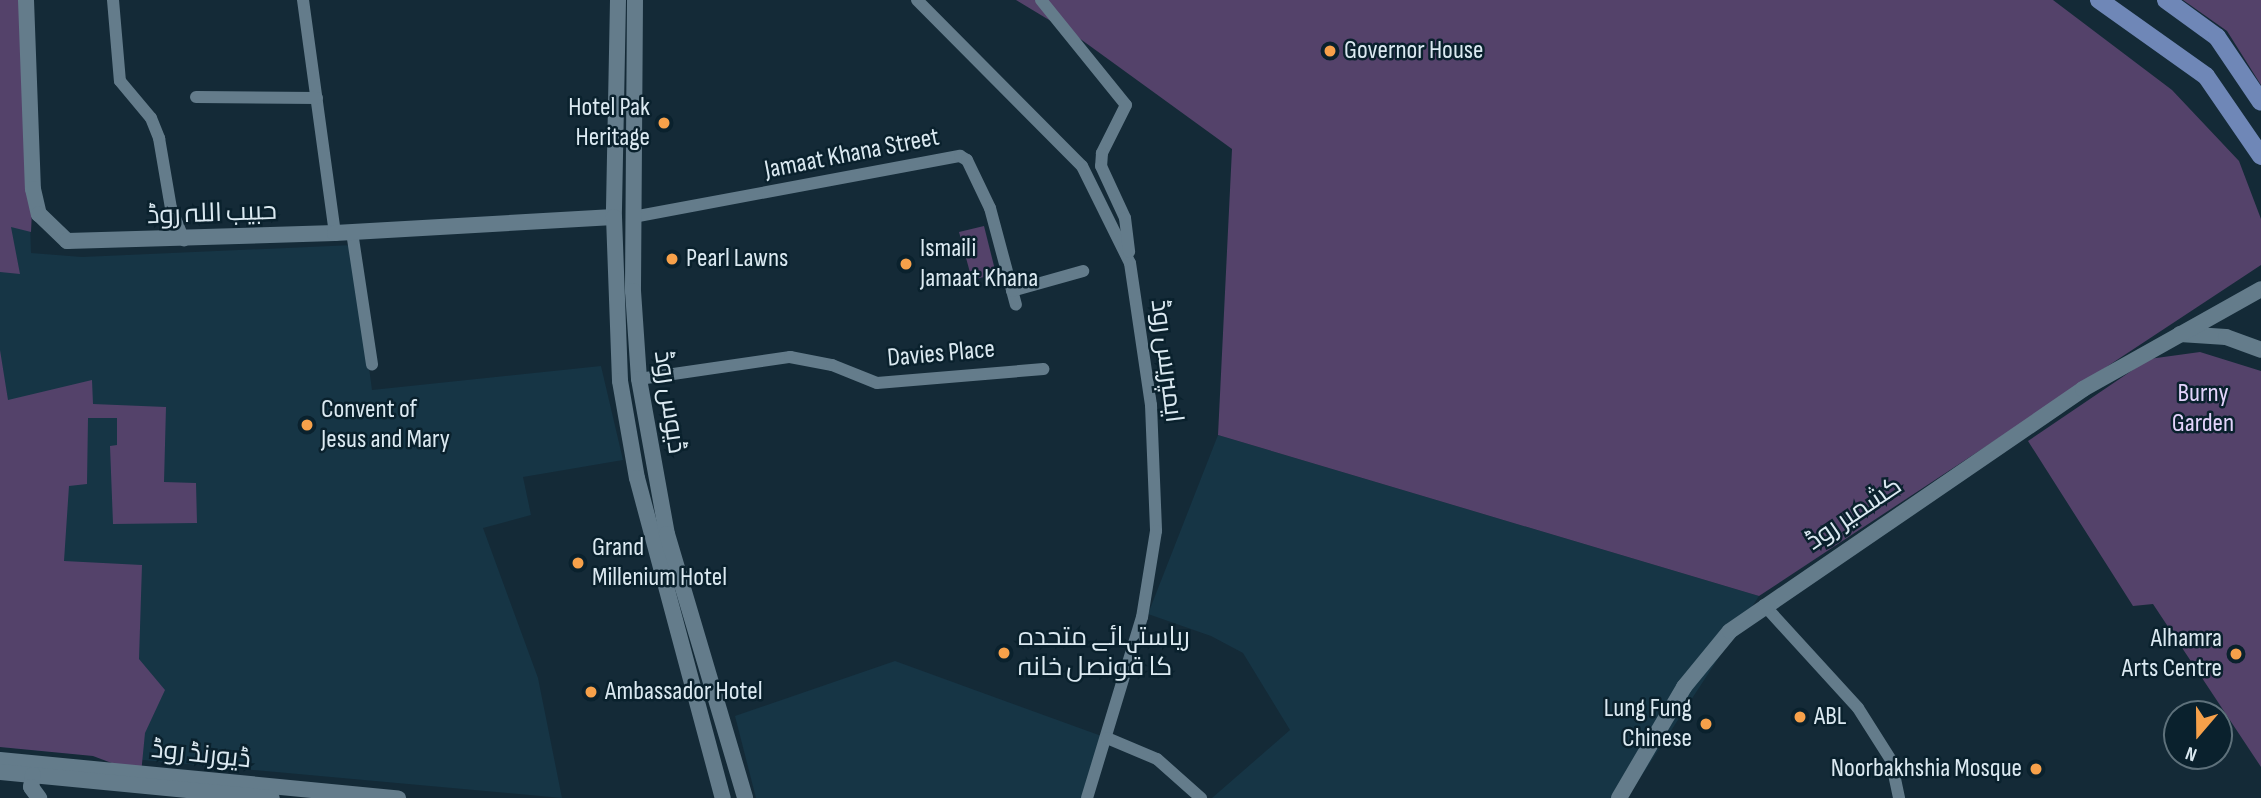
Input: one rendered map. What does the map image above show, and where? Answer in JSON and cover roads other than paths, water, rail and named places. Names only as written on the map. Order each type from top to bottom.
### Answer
[{"type":"main road","name":"حبیب اللہ روڈ","points":[[26,0],[33,189],[39,214],[67,241],[184,240],[614,217]]},
{"type":"main road","name":"ڈیوس روڈ","points":[[618,0],[614,217],[619,369],[634,465],[723,798]]},
{"type":"main road","name":"ڈیوس روڈ","points":[[635,0],[633,218],[639,379],[667,534],[746,798]]},
{"type":"main road","points":[[2099,0],[2206,76],[2261,156]]},
{"type":"main road","points":[[2166,0],[2217,37],[2261,102]]},
{"type":"main road","name":"کشمیر روڈ","points":[[1619,798],[1648,744],[1702,662],[1764,605],[2083,388],[2261,289]]},
{"type":"main road","points":[[2178,334],[2226,337],[2261,350]]},
{"type":"main road","name":"ڈیورنڈ روڈ","points":[[0,760],[398,798]]},
{"type":"main road","name":"ڈیورنڈ روڈ","points":[[0,772],[272,798]]},
{"type":"main road","points":[[33,775],[31,787],[39,798]]},
{"type":"street","points":[[113,0],[120,80],[155,128],[171,208],[184,240]]},
{"type":"street","points":[[303,0],[335,233]]},
{"type":"street","name":"ایمپریس روڈ","points":[[917,0],[1083,166],[1130,263],[1151,405],[1156,531],[1142,617],[1087,798]]},
{"type":"street","points":[[1041,0],[1121,93],[1126,105],[1102,153],[1101,166],[1125,218],[1130,263]]},
{"type":"street","points":[[196,97],[317,97]]},
{"type":"street","name":"Jamaat Khana Street","points":[[633,218],[960,156],[967,160],[990,208],[1016,305]]},
{"type":"street","points":[[352,232],[372,365]]},
{"type":"street","points":[[1012,291],[1083,271]]},
{"type":"street","name":"Davies Place","points":[[639,379],[790,357],[832,365],[877,383],[1043,369]]},
{"type":"street","points":[[1764,605],[1858,708],[1891,760],[1899,798]]},
{"type":"street","points":[[1107,738],[1157,759],[1201,798]]},
{"type":"place","name":"Governor House","points":[[1330,51]]},
{"type":"place","name":"Hotel Pak Heritage","points":[[664,123]]},
{"type":"place","name":"Pearl Lawns","points":[[672,259]]},
{"type":"place","name":"Ismaili Jamaat Khana","points":[[906,264]]},
{"type":"place","name":"Convent of Jesus and Mary","points":[[307,425]]},
{"type":"place","name":"Grand Millenium Hotel","points":[[578,563]]},
{"type":"place","name":"ریاستہائے متحدہ کا قونصل خانہ","points":[[1004,653]]},
{"type":"place","name":"Alhamra Arts Centre","points":[[2236,654]]},
{"type":"place","name":"Ambassador Hotel","points":[[591,692]]},
{"type":"place","name":"ABL","points":[[1800,717]]},
{"type":"place","name":"Lung Fung Chinese","points":[[1706,724]]},
{"type":"place","name":"Noorbakhshia Mosque","points":[[2036,769]]},
{"type":"park label","name":"Burny Garden","points":[[2203,409]]}]
